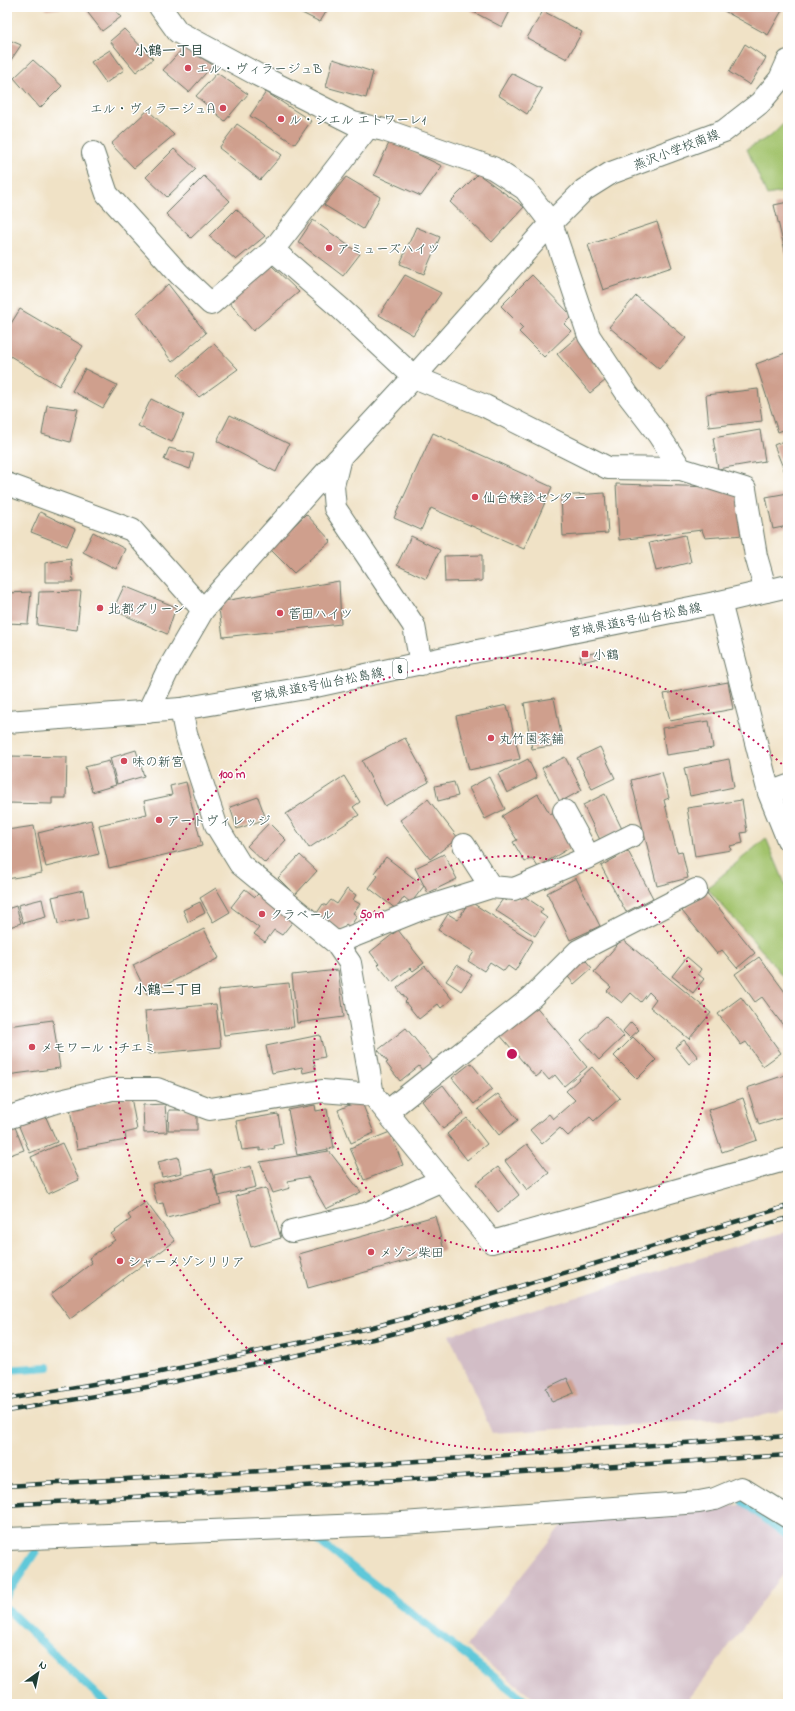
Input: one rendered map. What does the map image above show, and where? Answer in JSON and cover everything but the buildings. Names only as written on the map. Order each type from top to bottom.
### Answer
[{"type":"street","points":[[160,7],[178,32],[285,89],[353,123],[384,130],[492,168],[525,189],[551,223],[589,336],[628,395],[658,434],[681,469]]},
{"type":"street","name":"燕沢小学校南線","points":[[148,712],[167,672],[203,610],[551,223],[584,190],[611,173],[724,131],[760,103],[780,79],[788,61]]},
{"type":"street","points":[[93,153],[106,194],[179,274],[211,304],[273,250],[368,127]]},
{"type":"street","points":[[273,250],[340,308],[414,377],[485,406],[608,468],[681,469],[745,489],[756,556],[766,591]]},
{"type":"street","points":[[340,457],[333,486],[335,508],[414,626],[421,664]]},
{"type":"street","points":[[7,484],[132,530],[203,610]]},
{"type":"street","name":"宮城県道8号仙台松島線","points":[[7,722],[181,709],[311,687],[458,655],[720,602],[788,586]]},
{"type":"street","points":[[720,602],[779,789],[788,840]]},
{"type":"street","points":[[181,709],[186,734],[216,825],[240,864],[336,943],[350,963],[373,1095],[388,1111],[492,1242],[788,1159]]},
{"type":"street","points":[[564,811],[589,857]]},
{"type":"street","points":[[336,943],[421,909],[491,887],[514,889],[589,857],[633,835]]},
{"type":"street","points":[[464,845],[491,887]]},
{"type":"street","points":[[388,1111],[532,997],[578,952],[696,890]]},
{"type":"street","points":[[7,1118],[52,1104],[112,1089],[157,1089],[210,1109],[322,1091],[373,1095]]},
{"type":"street","points":[[292,1231],[366,1214],[442,1180]]},
{"type":"street","points":[[7,1539],[388,1524],[699,1502],[715,1500],[741,1488],[788,1518]]},
{"type":"shaded area","points":[[788,1231],[788,1409],[757,1417],[492,1433],[449,1335]]},
{"type":"shaded area","points":[[743,1505],[788,1541],[788,1568],[685,1704],[542,1704],[466,1646],[571,1513]]},
{"type":"green space","points":[[788,119],[788,191],[767,195],[747,149],[772,135]]},
{"type":"green space","points":[[766,838],[788,891],[788,983],[764,953],[707,888]]},
{"type":"waterway","points":[[7,1370],[48,1367]]},
{"type":"waterway","points":[[742,1501],[788,1536]]},
{"type":"waterway","points":[[307,1532],[529,1704]]},
{"type":"waterway","points":[[7,1595],[36,1551]]},
{"type":"waterway","points":[[7,1609],[107,1704]]},
{"type":"railway","points":[[7,1399],[151,1374],[369,1328],[470,1301],[788,1206]]},
{"type":"railway","points":[[7,1411],[153,1386],[373,1339],[474,1312],[788,1218]]},
{"type":"railway","points":[[7,1486],[313,1468],[788,1436]]},
{"type":"railway","points":[[7,1505],[788,1455]]},
{"type":"place","name":"エル・ヴィラージュB","points":[[188,68]]},
{"type":"place","name":"エル・ヴィラージュA","points":[[223,108]]},
{"type":"place","name":"ル・シエル エトワーレ1","points":[[281,119]]},
{"type":"place","name":"アミューズハイツ","points":[[329,248]]},
{"type":"place","name":"仙台検診センター","points":[[475,497]]},
{"type":"place","name":"北都グリーン","points":[[100,608]]},
{"type":"place","name":"菅田ハイツ","points":[[280,613]]},
{"type":"place","name":"小鶴","points":[[585,654]]},
{"type":"place","name":"丸竹園茶舗","points":[[491,738]]},
{"type":"place","name":"味の新宮","points":[[124,761]]},
{"type":"place","name":"アートヴィレッジ","points":[[159,820]]},
{"type":"place","name":"クラベール","points":[[262,914]]},
{"type":"place","name":"メモワール・チエミ","points":[[32,1047]]},
{"type":"place","name":"メゾン柴田","points":[[371,1252]]},
{"type":"place","name":"シャーメゾンリリア","points":[[120,1261]]},
{"type":"district","name":"小鶴一丁目","points":[[169,50]]},
{"type":"district","name":"小鶴二丁目","points":[[168,989]]}]
